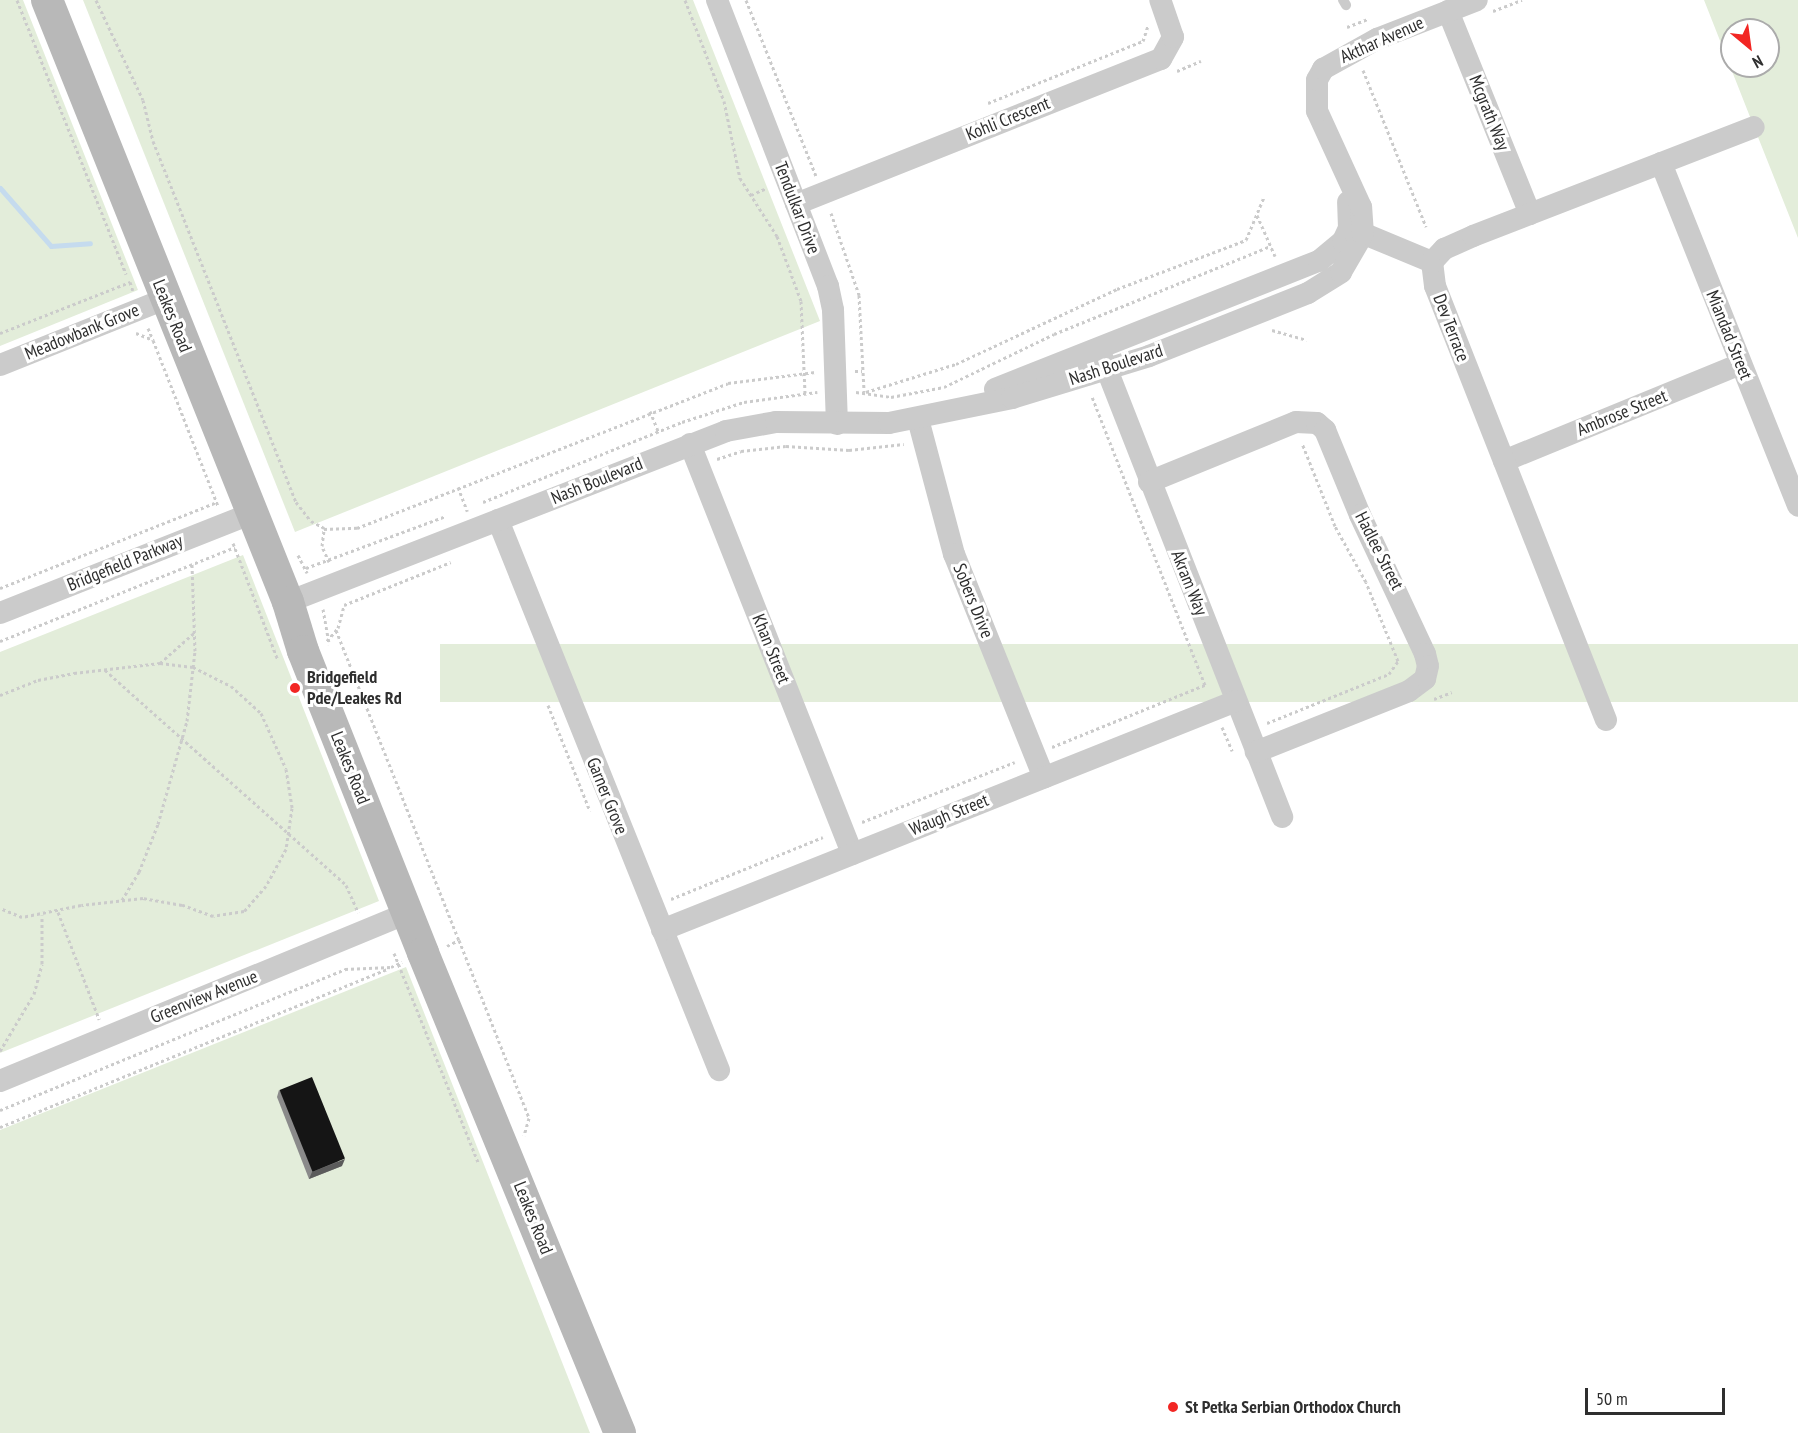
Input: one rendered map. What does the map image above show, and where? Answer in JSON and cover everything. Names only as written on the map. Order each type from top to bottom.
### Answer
[{"type":"street","name":"Leakes Road","points":[[47,0],[165,299],[238,518],[288,602],[303,651],[408,913],[428,952],[620,1433]]},
{"type":"street","name":"Tendulkar Drive","points":[[717,0],[828,286],[832,310],[837,424]]},
{"type":"street","name":"Kohli Crescent","points":[[796,204],[1161,59],[1173,38],[1160,0]]},
{"type":"street","name":"Akthar Avenue","points":[[1356,231],[1361,207],[1340,166],[1317,111],[1317,80],[1323,69],[1377,39],[1448,11],[1484,6]]},
{"type":"street","name":"Mcgrath Way","points":[[1448,11],[1530,214]]},
{"type":"street","points":[[1356,231],[1432,262],[1454,244],[1754,127]]},
{"type":"street","name":"Miandad Street","points":[[1660,163],[1798,506]]},
{"type":"street","name":"Nash Boulevard","points":[[920,429],[1099,347],[1298,270],[1334,251],[1356,231]]},
{"type":"street","name":"Nash Boulevard","points":[[288,602],[690,444],[754,425],[790,422],[920,429],[1106,370],[1308,293],[1341,272],[1356,231]]},
{"type":"street","name":"Dev Terrace","points":[[1432,262],[1435,286],[1606,720]]},
{"type":"street","name":"Meadowbank Grove","points":[[0,365],[165,299]]},
{"type":"street","name":"Akram Way","points":[[1099,347],[1149,482],[1236,701],[1246,757],[1282,817]]},
{"type":"street","name":"Ambrose Street","points":[[1504,461],[1741,364]]},
{"type":"street","name":"Hadlee Street","points":[[1149,482],[1296,422],[1317,423],[1325,430],[1360,515],[1421,643],[1428,666],[1419,685],[1246,757]]},
{"type":"street","name":"Sobers Drive","points":[[920,429],[954,554],[1044,778]]},
{"type":"street","name":"Khan Street","points":[[690,444],[852,854]]},
{"type":"street","name":"Bridgefield Parkway","points":[[0,613],[238,518]]},
{"type":"street","name":"Garner Grove","points":[[498,520],[719,1070]]},
{"type":"street","name":"Waugh Street","points":[[662,930],[1236,701]]},
{"type":"street","name":"Greenview Avenue","points":[[0,1081],[408,913]]},
{"type":"path","points":[[17,0],[126,274]]},
{"type":"path","points":[[96,0],[143,100],[153,141],[296,502],[311,521],[324,529],[357,528],[728,382],[803,373],[862,371]]},
{"type":"path","points":[[685,0],[724,101],[740,178],[777,236],[801,301],[805,393]]},
{"type":"path","points":[[1484,6],[1522,0]]},
{"type":"path","points":[[978,108],[1143,41],[1149,23]]},
{"type":"path","points":[[1361,64],[1426,227]]},
{"type":"path","points":[[815,173],[826,169]]},
{"type":"path","points":[[1257,214],[1271,246],[1053,334],[944,387],[891,397],[864,392],[956,364],[1118,290],[1246,240],[1264,197]]},
{"type":"path","points":[[1264,328],[1306,340]]},
{"type":"path","points":[[0,641],[235,548],[238,518],[217,502],[153,340],[131,331]]},
{"type":"path","points":[[1081,399],[1115,391]]},
{"type":"path","points":[[1092,397],[1214,710],[1246,757]]},
{"type":"path","points":[[650,411],[667,453]]},
{"type":"path","points":[[698,465],[741,451],[775,447],[849,450],[920,429]]},
{"type":"path","points":[[1265,723],[1389,674],[1398,661],[1366,582],[1335,526],[1300,437]]},
{"type":"path","points":[[458,487],[475,529]]},
{"type":"path","points":[[0,588],[217,502]]},
{"type":"path","points":[[322,546],[324,529]]},
{"type":"path","points":[[296,552],[316,591],[330,648]]},
{"type":"path","points":[[344,605],[463,558]]},
{"type":"path","points":[[122,900],[139,872],[158,824],[182,739],[193,667],[195,632],[192,564]]},
{"type":"path","points":[[336,629],[529,1118],[522,1142]]},
{"type":"path","points":[[160,663],[195,632]]},
{"type":"path","points":[[0,695],[38,680],[105,669],[160,663],[193,667],[231,686],[261,713],[286,769],[292,808],[286,849],[267,886],[244,911],[213,916],[153,900],[122,900],[81,905],[58,912],[22,918],[0,908]]},
{"type":"path","points":[[105,669],[346,885],[358,912]]},
{"type":"path","points":[[860,823],[1205,685]]},
{"type":"path","points":[[547,701],[590,811]]},
{"type":"path","points":[[668,900],[823,837],[818,826]]},
{"type":"path","points":[[58,912],[99,1020]]},
{"type":"path","points":[[0,1051],[34,994],[42,964],[42,915]]},
{"type":"path","points":[[0,1126],[459,940]]},
{"type":"path","points":[[428,952],[478,1162]]},
{"type":"path","points":[[0,1110],[345,969],[391,967]]},
{"type":"green space","points":[[0,0],[23,0],[138,290],[0,346]]},
{"type":"green space","points":[[83,0],[693,0],[820,321],[295,532]]},
{"type":"green space","points":[[1704,0],[1798,0],[1798,238],[1735,78],[1780,78],[1780,18],[1720,18],[1720,41]]},
{"type":"green space","points":[[243,555],[379,901],[0,1053],[0,652]]},
{"type":"green space","points":[[440,644],[1798,644],[1798,702],[440,702]]},
{"type":"green space","points":[[406,967],[590,1433],[0,1433],[0,1130]]},
{"type":"building","points":[[312,1077],[345,1159],[313,1172],[280,1090]]},
{"type":"waterway","points":[[0,188],[51,246],[90,243]]},
{"type":"place","name":"Bridgefield Pde/Leakes Rd","points":[[295,688]]},
{"type":"place","name":"St Petka Serbian Orthodox Church","points":[[1173,1407]]}]
